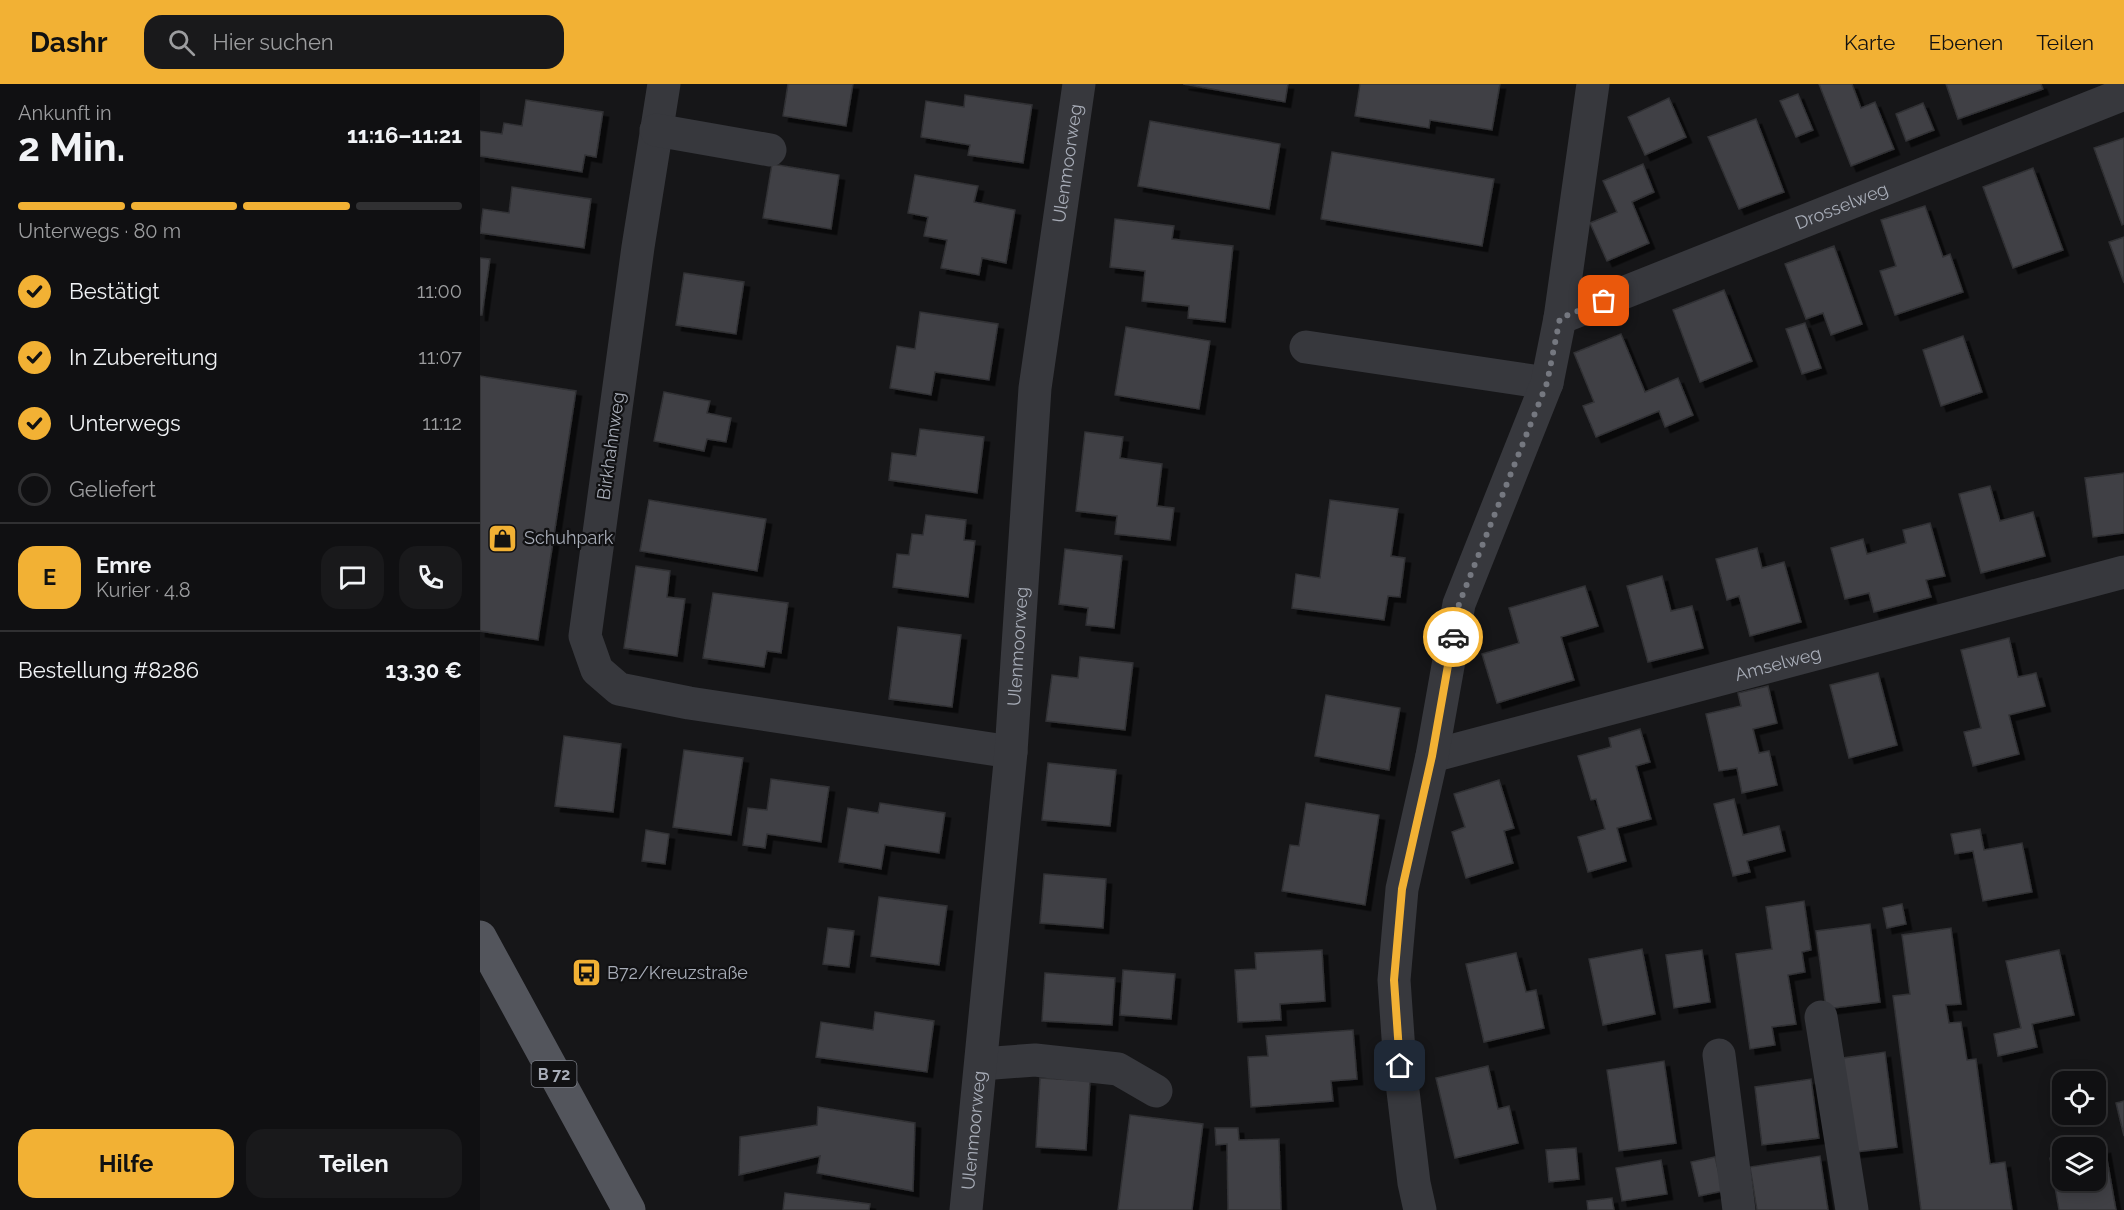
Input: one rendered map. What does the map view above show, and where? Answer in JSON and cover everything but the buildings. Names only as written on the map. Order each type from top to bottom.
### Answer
[{"type":"main road","name":"B 72","points":[[480,938],[629,1210]]},
{"type":"street","name":"Birkhahnweg","points":[[664,84],[638,247],[585,636],[597,670],[619,689],[677,701],[1011,752]]},
{"type":"street","name":"Ulenmoorweg","points":[[966,1210],[1011,752],[1035,388],[1079,84]]},
{"type":"street","points":[[1420,1210],[1414,1183],[1400,1066],[1394,980],[1402,889],[1432,756],[1459,604],[1547,383],[1560,318],[1593,84]]},
{"type":"street","name":"Drosselweg","points":[[1560,318],[2124,94]]},
{"type":"street","points":[[656,130],[770,150]]},
{"type":"street","points":[[1306,347],[1547,383]]},
{"type":"street","name":"Amselweg","points":[[1432,756],[2124,572]]},
{"type":"street","points":[[1821,1017],[1852,1210]]},
{"type":"street","points":[[1719,1055],[1739,1210]]},
{"type":"street","points":[[981,1064],[1035,1060],[1118,1069],[1156,1091]]},
{"type":"way so far","points":[[1453,637],[1459,604],[1547,383],[1560,318],[1604,301]]},
{"type":"place","name":"Schuhpark","points":[[503,538]]},
{"type":"place","name":"B72/Kreuzstraße","points":[[586,973]]},
{"type":"route","points":[[1400,1066],[1394,980],[1402,889],[1432,756],[1453,637]]}]
